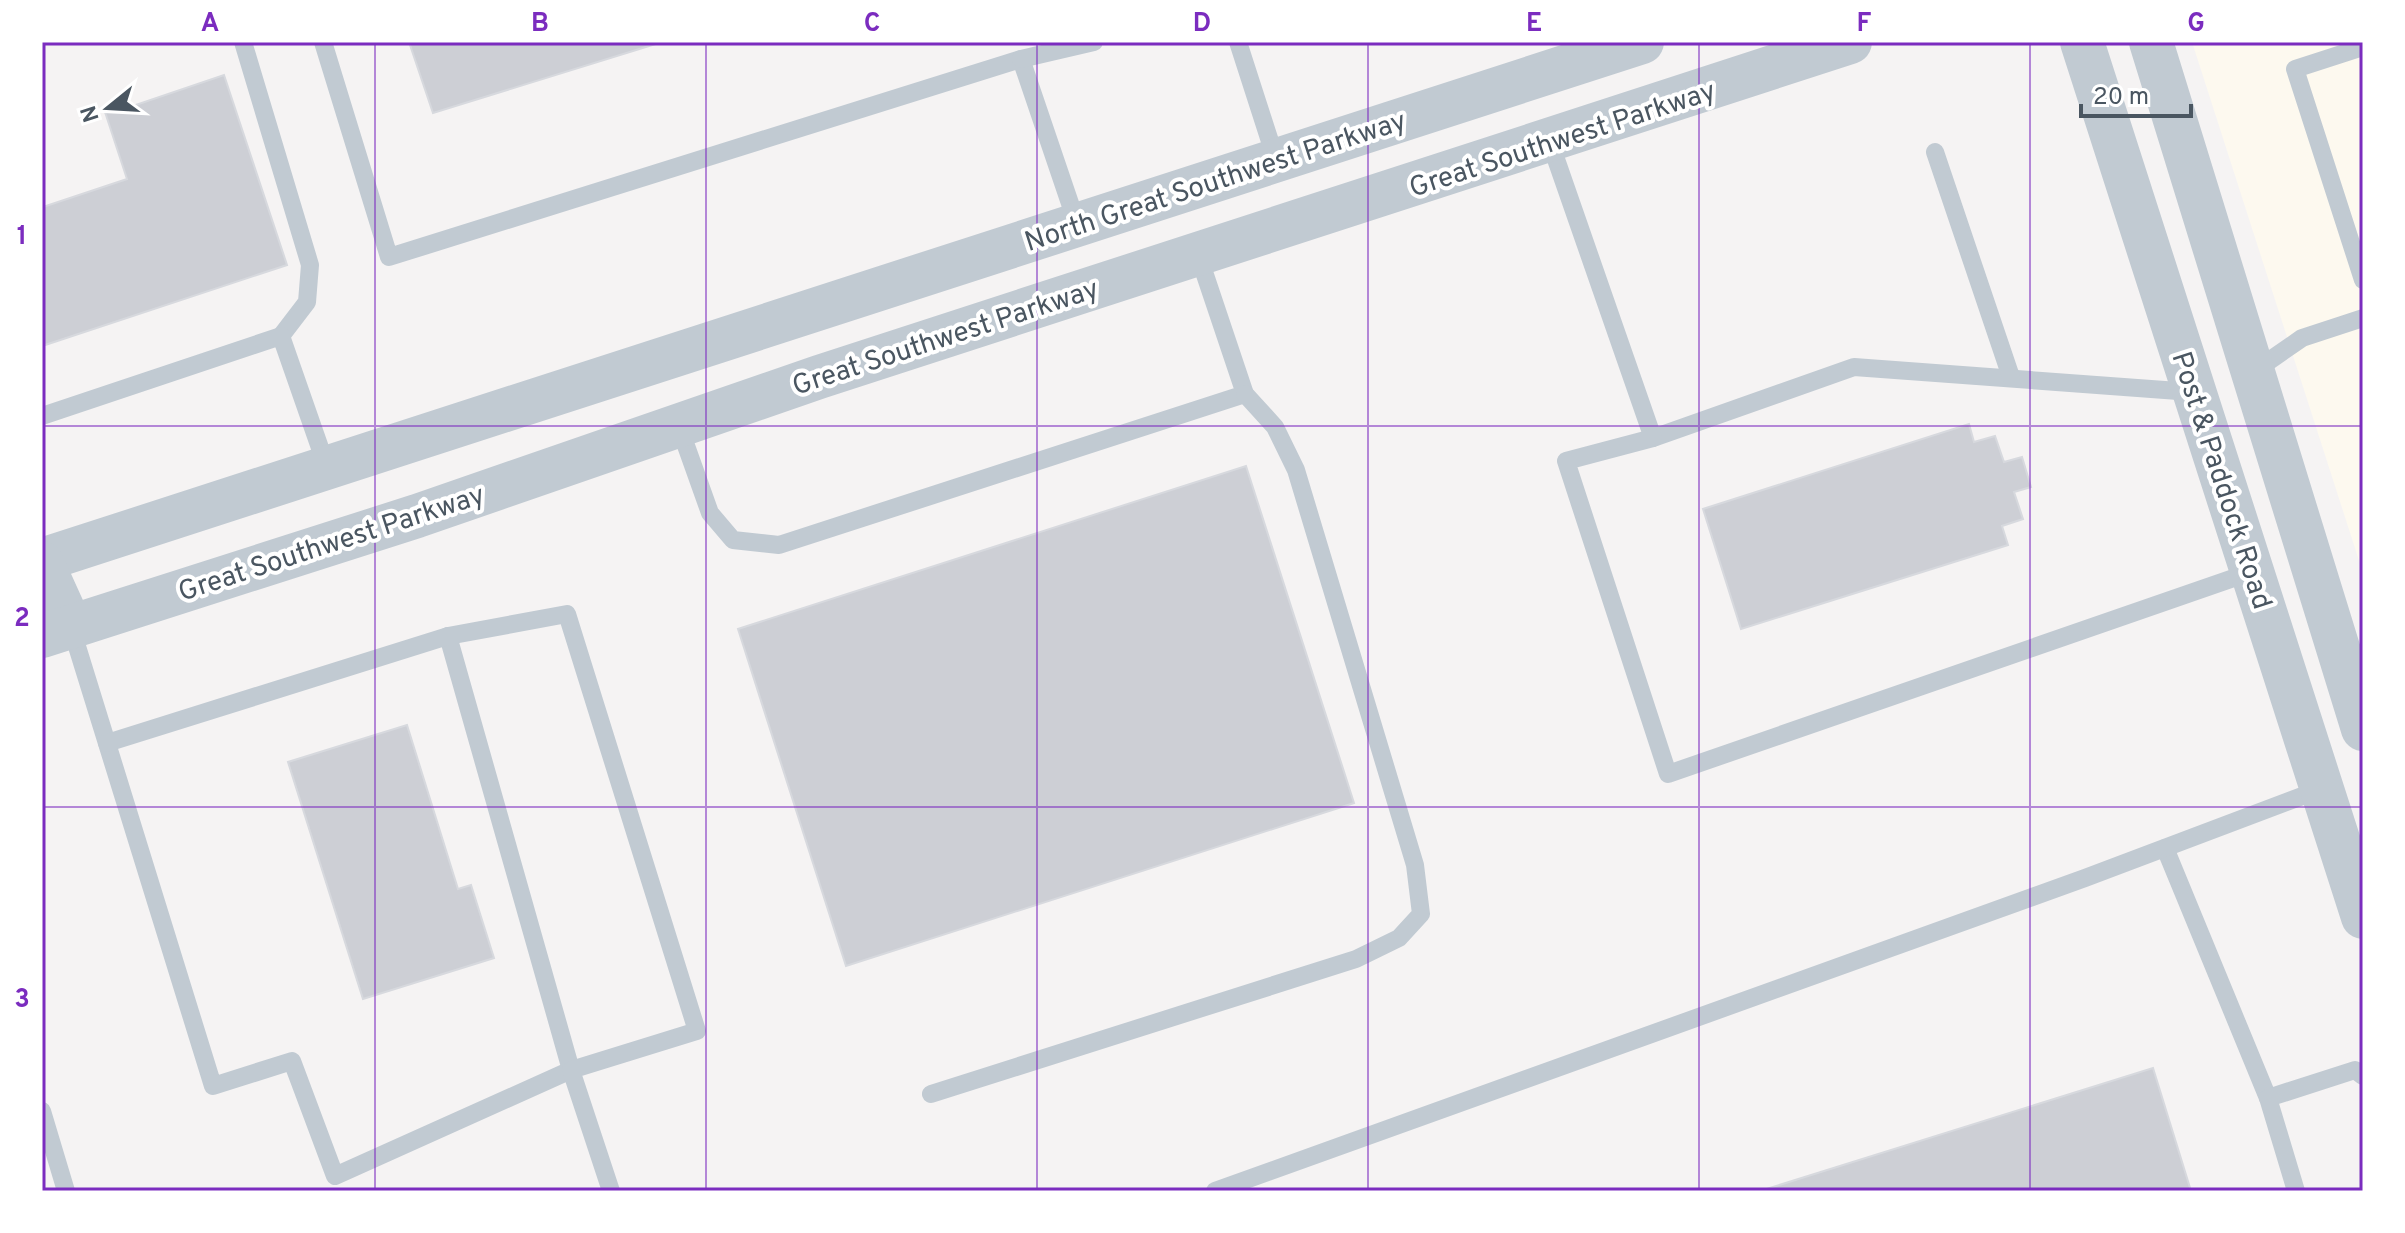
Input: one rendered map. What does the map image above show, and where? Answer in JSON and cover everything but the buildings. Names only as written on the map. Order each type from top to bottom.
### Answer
[{"type":"street","name":"North Great Southwest Parkway","points":[[327,468],[1642,42]]},
{"type":"street","name":"Great Southwest Parkway","points":[[56,631],[417,516],[678,423],[1850,42]]},
{"type":"street","name":"Post & Paddock Road","points":[[2082,42],[2363,917]]},
{"type":"street","name":"Post & Paddock Road","points":[[2151,42],[2363,729]]},
{"type":"street","points":[[1178,192],[1198,254]]},
{"type":"street","points":[[2194,392],[2253,372]]},
{"type":"street","points":[[56,631],[42,562],[327,468]]},
{"type":"lane","points":[[42,416],[281,336],[307,302],[310,265],[243,42]]},
{"type":"lane","points":[[323,42],[389,257],[1021,59],[1094,42]]},
{"type":"lane","points":[[1238,42],[1276,160]]},
{"type":"lane","points":[[2363,47],[2295,69],[2363,280]]},
{"type":"lane","points":[[1021,59],[1077,224]]},
{"type":"lane","points":[[1550,142],[1653,438]]},
{"type":"lane","points":[[1935,152],[2011,377]]},
{"type":"lane","points":[[931,1094],[1356,959],[1399,938],[1421,914],[1415,865],[1296,470],[1275,427],[1245,394],[1198,254]]},
{"type":"lane","points":[[2253,372],[2302,338],[2363,318]]},
{"type":"lane","points":[[281,336],[327,468]]},
{"type":"lane","points":[[2194,392],[1854,367],[1653,438],[1566,461],[1668,774],[2252,571]]},
{"type":"lane","points":[[678,423],[710,513],[733,540],[779,545],[1245,394]]},
{"type":"lane","points":[[56,631],[107,743],[213,1086],[292,1061],[337,1183],[571,1070],[697,1031],[567,614],[448,636],[107,743]]},
{"type":"lane","points":[[448,636],[571,1070],[611,1191]]},
{"type":"lane","points":[[1215,1191],[2322,789]]},
{"type":"lane","points":[[2165,848],[2268,1098],[2296,1191]]},
{"type":"lane","points":[[2268,1098],[2355,1070],[2363,1076]]},
{"type":"lane","points":[[42,1111],[66,1191]]},
{"type":"shaded area","points":[[2192,42],[2363,42],[2363,573]]}]
